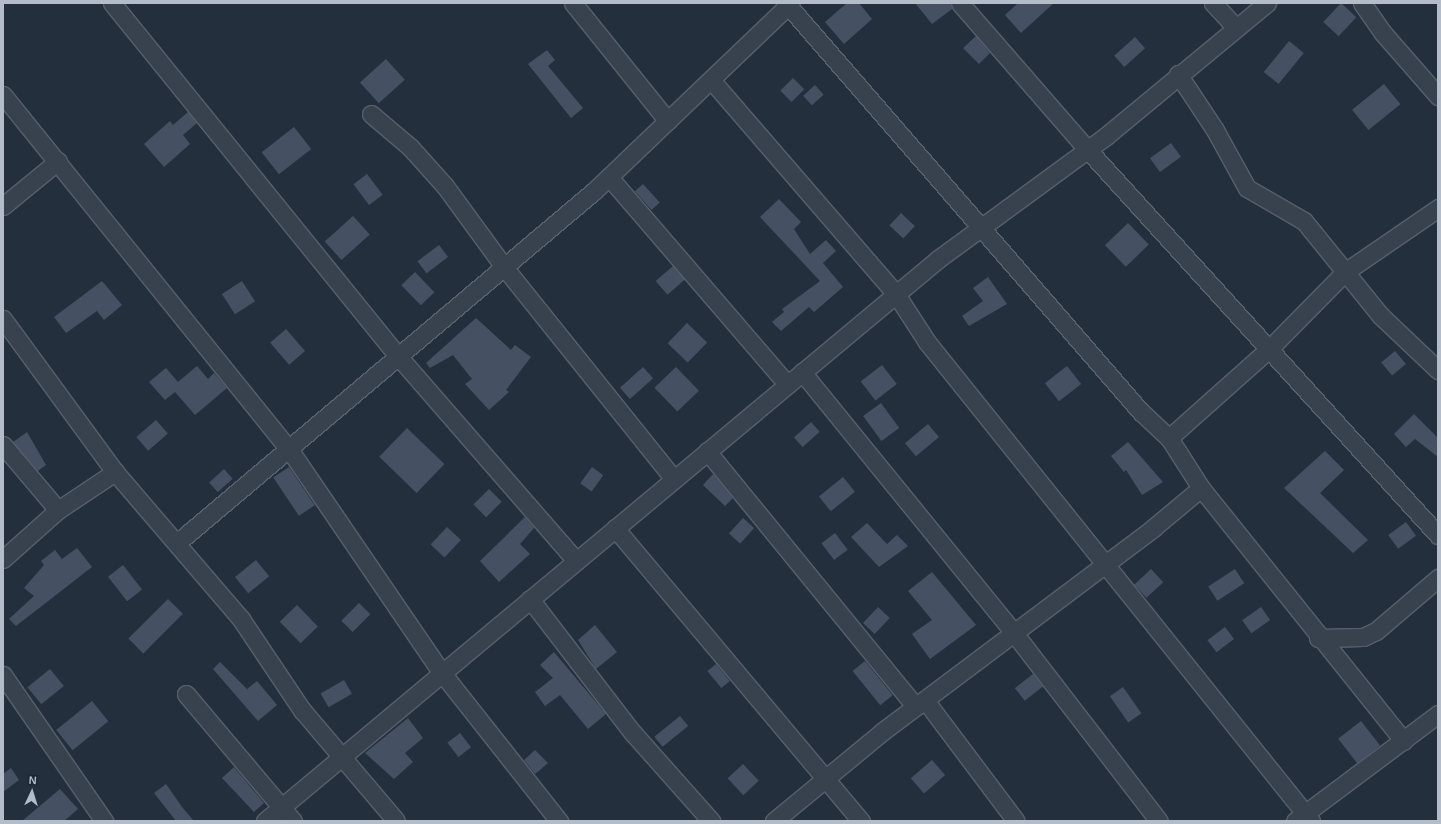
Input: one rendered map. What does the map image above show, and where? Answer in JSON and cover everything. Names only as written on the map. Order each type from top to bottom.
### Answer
[{"type":"street","points":[[112,3],[398,356],[576,561]]},
{"type":"street","points":[[573,3],[668,121]]},
{"type":"street","points":[[960,3],[1087,149],[1270,348],[1438,535]]},
{"type":"street","points":[[1213,3],[1236,28]]},
{"type":"street","points":[[266,821],[896,294],[982,227],[1087,149],[1267,3]]},
{"type":"street","points":[[1362,3],[1382,32],[1438,96]]},
{"type":"street","points":[[178,542],[289,450],[610,176],[712,81],[788,4],[1141,412],[1168,438],[1201,488],[1318,638],[1404,741]]},
{"type":"street","points":[[1178,74],[1215,130],[1247,188],[1304,221],[1381,316],[1435,364]]},
{"type":"street","points":[[712,81],[896,294],[927,342],[1304,818],[1404,741],[1436,722]]},
{"type":"street","points":[[3,95],[58,161],[289,450],[442,673],[559,821]]},
{"type":"street","points":[[371,114],[410,147],[445,186],[504,267],[674,479]]},
{"type":"street","points":[[3,206],[58,161]]},
{"type":"street","points":[[610,176],[787,384]]},
{"type":"street","points":[[1168,438],[1270,348],[1345,272],[1438,208]]},
{"type":"street","points":[[3,319],[115,472],[178,542],[241,619],[302,710],[340,759],[396,821]]},
{"type":"street","points":[[802,372],[1014,633],[1159,821]]},
{"type":"street","points":[[3,445],[58,510]]},
{"type":"street","points":[[707,451],[920,703],[1016,821]]},
{"type":"street","points":[[3,559],[58,510],[115,472]]},
{"type":"street","points":[[774,821],[827,776],[920,703],[1105,565],[1201,488]]},
{"type":"street","points":[[616,528],[827,776],[861,821]]},
{"type":"street","points":[[1318,638],[1363,637],[1376,631],[1438,578]]},
{"type":"street","points":[[530,600],[633,733],[711,821]]},
{"type":"street","points":[[3,675],[104,821]]},
{"type":"street","points":[[186,694],[293,821]]},
{"type":"building","points":[[847,3],[859,3],[872,19],[844,44],[825,22]]},
{"type":"building","points":[[915,3],[950,3],[952,9],[932,24]]},
{"type":"building","points":[[1018,3],[1054,3],[1021,33],[1005,15]]},
{"type":"building","points":[[1341,3],[1356,17],[1339,36],[1323,22]]},
{"type":"building","points":[[976,36],[990,53],[979,64],[963,48]]},
{"type":"building","points":[[1135,37],[1145,48],[1124,67],[1114,56]]},
{"type":"building","points":[[1289,41],[1304,53],[1279,84],[1264,72]]},
{"type":"building","points":[[547,50],[555,60],[548,66],[583,108],[571,118],[528,64]]},
{"type":"building","points":[[386,59],[405,80],[379,103],[360,82]]},
{"type":"building","points":[[793,78],[804,89],[792,102],[780,91]]},
{"type":"building","points":[[1384,84],[1400,104],[1368,130],[1352,110]]},
{"type":"building","points":[[815,85],[824,95],[812,105],[803,96]]},
{"type":"building","points":[[188,112],[197,123],[183,135],[190,144],[164,167],[144,144],[170,121],[173,125]]},
{"type":"building","points":[[294,127],[311,149],[279,174],[262,152]]},
{"type":"building","points":[[1171,143],[1181,157],[1160,172],[1150,158]]},
{"type":"building","points":[[367,174],[383,195],[369,205],[353,184]]},
{"type":"building","points":[[643,184],[660,203],[652,210],[635,191]]},
{"type":"building","points":[[779,199],[801,222],[794,229],[810,254],[826,240],[836,251],[823,263],[843,287],[814,312],[809,307],[781,331],[772,322],[784,312],[782,309],[820,281],[760,217]]},
{"type":"building","points":[[901,213],[915,226],[903,238],[889,225]]},
{"type":"building","points":[[353,216],[370,235],[341,260],[325,241]]},
{"type":"building","points":[[1128,223],[1149,245],[1126,267],[1105,245]]},
{"type":"building","points":[[439,245],[448,257],[426,273],[417,261]]},
{"type":"building","points":[[673,266],[685,280],[667,295],[656,281]]},
{"type":"building","points":[[415,272],[434,292],[421,305],[401,285]]},
{"type":"building","points":[[988,277],[1007,304],[969,326],[962,316],[983,301],[973,288]]},
{"type":"building","points":[[102,281],[122,305],[104,320],[97,311],[66,333],[54,317]]},
{"type":"building","points":[[242,281],[255,301],[235,314],[222,294]]},
{"type":"building","points":[[476,318],[511,350],[515,345],[531,357],[506,390],[509,392],[489,410],[465,384],[472,379],[453,355],[430,368],[426,363]]},
{"type":"building","points":[[687,323],[707,342],[688,363],[668,343]]},
{"type":"building","points":[[286,329],[305,351],[289,365],[270,343]]},
{"type":"building","points":[[1395,351],[1406,364],[1392,376],[1381,363]]},
{"type":"building","points":[[882,365],[897,384],[875,401],[861,382]]},
{"type":"building","points":[[197,366],[208,379],[214,373],[227,388],[195,415],[175,392],[165,400],[149,382],[166,368],[178,382]]},
{"type":"building","points":[[1067,366],[1081,384],[1059,401],[1045,383]]},
{"type":"building","points":[[643,367],[653,378],[630,399],[620,388]]},
{"type":"building","points":[[676,367],[699,391],[677,412],[654,388]]},
{"type":"building","points":[[881,403],[899,428],[881,441],[863,416]]},
{"type":"building","points":[[1414,414],[1438,438],[1438,457],[1415,439],[1406,447],[1394,434]]},
{"type":"building","points":[[156,420],[168,434],[148,451],[136,437]]},
{"type":"building","points":[[811,422],[820,432],[803,447],[794,437]]},
{"type":"building","points":[[928,424],[939,437],[916,456],[905,443]]},
{"type":"building","points":[[407,428],[444,464],[417,493],[379,457]]},
{"type":"building","points":[[27,432],[46,465],[38,471],[13,442]]},
{"type":"building","points":[[1128,442],[1163,482],[1142,495],[1126,470],[1124,472],[1111,456]]},
{"type":"building","points":[[1325,451],[1344,470],[1320,493],[1368,540],[1353,553],[1284,488]]},
{"type":"building","points":[[289,467],[315,505],[299,516],[273,478]]},
{"type":"building","points":[[592,467],[603,475],[592,491],[580,483]]},
{"type":"building","points":[[224,469],[233,479],[218,492],[209,482]]},
{"type":"building","points":[[713,474],[733,498],[725,506],[703,485]]},
{"type":"building","points":[[843,477],[855,492],[831,511],[819,497]]},
{"type":"building","points":[[489,489],[502,502],[486,517],[473,505]]},
{"type":"building","points":[[525,517],[534,528],[520,544],[530,554],[499,582],[480,561]]},
{"type":"building","points":[[743,518],[754,528],[740,544],[729,534]]},
{"type":"building","points":[[1406,522],[1416,536],[1398,549],[1388,535]]},
{"type":"building","points":[[867,523],[887,544],[897,535],[908,546],[879,567],[851,537]]},
{"type":"building","points":[[447,527],[461,540],[445,558],[431,545]]},
{"type":"building","points":[[835,533],[848,550],[834,560],[821,543]]},
{"type":"building","points":[[77,548],[92,567],[16,626],[9,619],[34,596],[24,588],[44,565],[41,561],[55,550],[62,559]]},
{"type":"building","points":[[256,560],[269,576],[248,593],[235,577]]},
{"type":"building","points":[[123,565],[142,589],[127,601],[108,577]]},
{"type":"building","points":[[1151,569],[1163,582],[1146,598],[1134,585]]},
{"type":"building","points":[[1235,569],[1244,583],[1217,601],[1208,586]]},
{"type":"building","points":[[932,572],[976,625],[930,659],[912,634],[932,620],[908,591]]},
{"type":"building","points":[[168,599],[183,614],[143,653],[128,639]]},
{"type":"building","points":[[359,603],[370,614],[353,632],[341,621]]},
{"type":"building","points":[[297,605],[318,627],[301,643],[280,622]]},
{"type":"building","points":[[878,607],[890,618],[875,634],[863,623]]},
{"type":"building","points":[[1261,607],[1270,620],[1251,633],[1242,620]]},
{"type":"building","points":[[595,625],[617,652],[596,669],[578,640]]},
{"type":"building","points":[[1225,627],[1234,639],[1216,652],[1207,640]]},
{"type":"building","points":[[554,652],[606,714],[588,729],[560,695],[545,706],[535,692],[553,678],[540,665]]},
{"type":"building","points":[[865,661],[893,695],[880,705],[853,671]]},
{"type":"building","points":[[220,662],[247,689],[257,681],[277,705],[258,721],[213,669]]},
{"type":"building","points":[[716,664],[730,681],[721,688],[707,671]]},
{"type":"building","points":[[50,669],[64,686],[41,704],[27,687]]},
{"type":"building","points":[[1033,674],[1043,687],[1025,701],[1015,688]]},
{"type":"building","points":[[344,680],[352,694],[329,707],[321,694]]},
{"type":"building","points":[[1123,687],[1141,713],[1128,722],[1110,696]]},
{"type":"building","points":[[92,701],[108,721],[73,750],[56,730]]},
{"type":"building","points":[[680,716],[688,726],[663,747],[654,737]]},
{"type":"building","points":[[408,718],[423,738],[405,753],[413,762],[394,779],[365,753]]},
{"type":"building","points":[[1361,721],[1380,745],[1357,763],[1338,739]]},
{"type":"building","points":[[460,733],[471,747],[458,757],[447,743]]},
{"type":"building","points":[[535,750],[548,763],[535,774],[524,760]]},
{"type":"building","points":[[932,760],[945,775],[924,793],[911,778]]},
{"type":"building","points":[[743,764],[759,781],[743,795],[728,778]]},
{"type":"building","points":[[234,767],[264,803],[254,812],[222,778]]},
{"type":"building","points":[[11,768],[19,780],[3,792],[3,774]]},
{"type":"building","points":[[166,784],[194,821],[176,821],[154,793]]},
{"type":"building","points":[[60,789],[78,809],[64,821],[22,821]]}]
